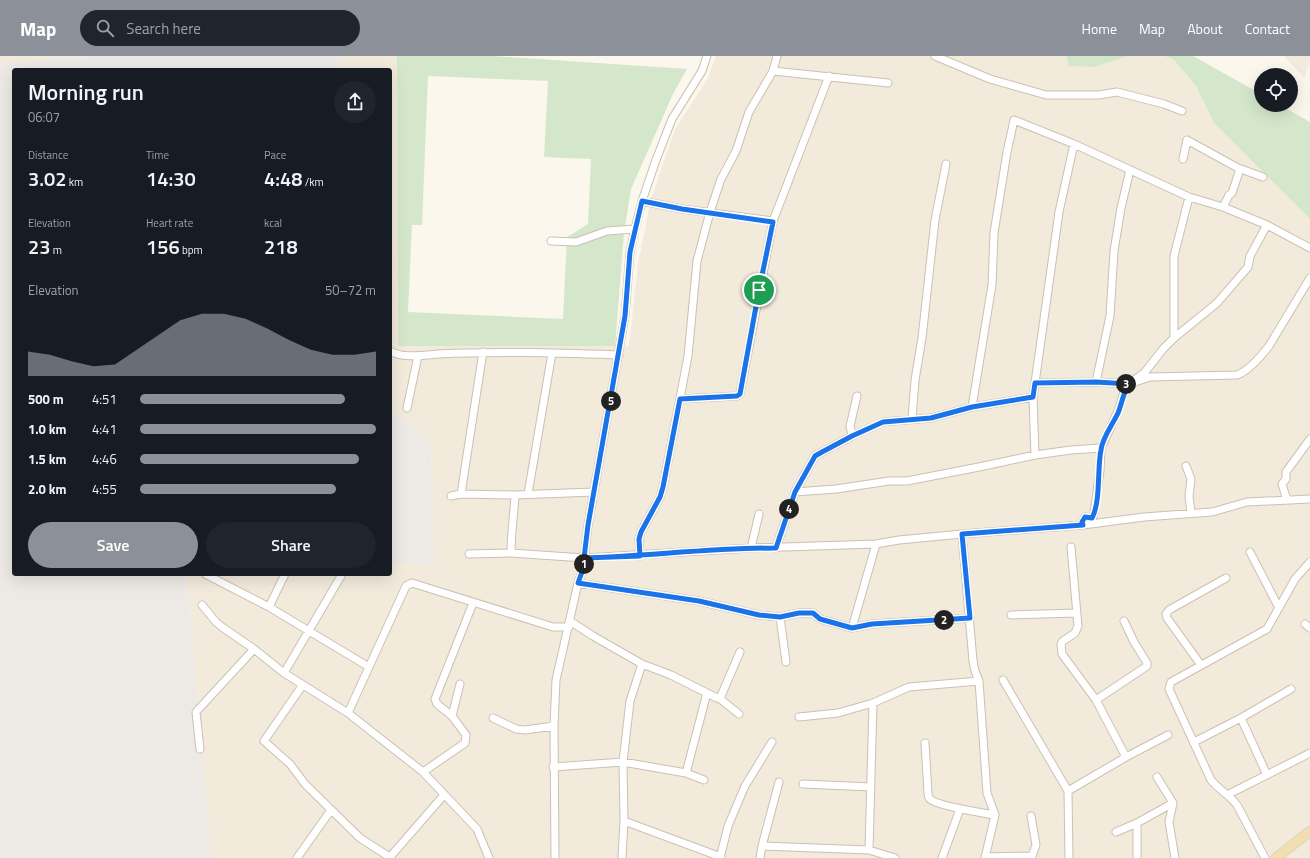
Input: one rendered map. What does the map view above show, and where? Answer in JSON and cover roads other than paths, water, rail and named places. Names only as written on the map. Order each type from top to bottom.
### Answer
[{"type":"main road","points":[[1276,858],[1310,830]]},
{"type":"street","points":[[555,858],[554,726],[556,680],[578,583],[583,569],[594,492],[625,316],[630,252],[642,201],[672,119],[702,71],[707,56]]},
{"type":"street","points":[[640,556],[639,539],[641,532],[660,497],[663,487],[688,356],[697,261],[710,212],[721,179],[740,140],[749,112],[773,71],[777,56]]},
{"type":"street","points":[[935,56],[990,79],[1046,95],[1099,95],[1117,92],[1164,104],[1182,111]]},
{"type":"street","points":[[773,71],[888,83]]},
{"type":"street","points":[[680,399],[737,396],[740,394],[773,222],[829,76]]},
{"type":"street","points":[[972,407],[992,285],[994,233],[1014,120],[1074,144],[1189,197],[1267,225],[1310,248]]},
{"type":"street","points":[[1183,159],[1187,140],[1240,169],[1263,177]]},
{"type":"street","points":[[1035,455],[1033,397],[1059,212],[1074,144]]},
{"type":"street","points":[[912,418],[915,380],[922,338],[935,220],[946,164]]},
{"type":"street","points":[[1223,208],[1229,195],[1232,193],[1240,169]]},
{"type":"street","points":[[1096,382],[1110,316],[1114,251],[1121,208],[1130,170]]},
{"type":"street","points":[[1174,338],[1174,256],[1189,197]]},
{"type":"street","points":[[642,201],[773,222]]},
{"type":"street","points":[[1083,525],[1082,522],[1085,517],[1092,518],[1094,513],[1100,471],[1101,448],[1129,384],[1145,372],[1163,349],[1182,330],[1212,308],[1248,267],[1250,256],[1267,225]]},
{"type":"street","points":[[551,241],[576,242],[607,231],[635,229]]},
{"type":"street","points":[[1035,383],[1096,382],[1129,384],[1150,377],[1237,375],[1242,373],[1264,353],[1310,278]]},
{"type":"street","points":[[392,352],[399,355],[418,356],[483,352],[619,355]]},
{"type":"street","points":[[461,494],[483,352]]},
{"type":"street","points":[[528,494],[552,353]]},
{"type":"street","points":[[407,408],[418,356]]},
{"type":"street","points":[[852,436],[850,426],[857,396]]},
{"type":"street","points":[[776,548],[795,492],[815,456],[852,436],[883,422],[912,418],[931,418],[972,407],[1033,397]]},
{"type":"street","points":[[1287,500],[1282,484],[1286,479],[1286,472],[1310,438]]},
{"type":"street","points":[[795,492],[836,489],[889,481],[907,481],[979,468],[1035,455],[1101,448]]},
{"type":"street","points":[[1186,466],[1191,479],[1191,513]]},
{"type":"street","points":[[451,496],[461,494],[515,495],[594,492]]},
{"type":"street","points":[[511,553],[511,535],[515,495]]},
{"type":"street","points":[[469,554],[511,553],[584,558],[640,556],[751,548],[876,544],[899,540],[962,534],[1083,525],[1144,517],[1212,512],[1247,502],[1310,499]]},
{"type":"street","points":[[751,548],[758,514]]},
{"type":"street","points":[[962,534],[973,661],[979,680],[985,777],[987,793],[995,815],[985,858],[1032,857],[1036,845],[1031,816]]},
{"type":"street","points":[[852,628],[876,544]]},
{"type":"street","points":[[1071,547],[1078,626],[1075,633],[1063,641],[1060,649],[1062,654],[1096,700],[1126,758]]},
{"type":"street","points":[[1250,552],[1279,608]]},
{"type":"street","points":[[1265,858],[1237,806],[1227,795],[1220,791],[1211,780],[1169,689],[1169,686],[1171,682],[1267,629],[1295,579],[1310,562]]},
{"type":"street","points":[[209,576],[270,607],[369,667]]},
{"type":"street","points":[[270,607],[284,576]]},
{"type":"street","points":[[284,673],[341,576]]},
{"type":"street","points":[[1201,665],[1167,618],[1166,614],[1168,610],[1226,578]]},
{"type":"street","points":[[348,713],[409,584],[412,583],[459,597],[472,603],[553,627],[569,624],[642,664],[671,675],[719,698],[739,714]]},
{"type":"street","points":[[578,583],[692,600],[759,615],[780,617],[799,613],[813,613],[820,619],[852,628],[872,624],[970,618]]},
{"type":"street","points":[[423,772],[465,742],[466,735],[452,716],[437,704],[435,699],[472,603]]},
{"type":"street","points":[[202,605],[216,622],[302,686],[348,713],[423,772],[477,829],[489,858]]},
{"type":"street","points":[[1011,615],[1076,613]]},
{"type":"street","points":[[780,617],[786,662]]},
{"type":"street","points":[[1096,700],[1147,666],[1147,663],[1134,642],[1124,621]]},
{"type":"street","points":[[200,749],[196,712],[254,649]]},
{"type":"street","points":[[719,698],[740,652]]},
{"type":"street","points":[[622,858],[624,821],[622,762],[630,701],[642,664]]},
{"type":"street","points":[[799,717],[830,715],[874,702],[909,687],[979,680]]},
{"type":"street","points":[[1003,680],[1068,791],[1069,858]]},
{"type":"street","points":[[452,716],[460,684]]},
{"type":"street","points":[[302,686],[264,741],[290,764],[305,784],[380,856],[391,858],[444,795]]},
{"type":"street","points":[[1194,742],[1241,718],[1291,689]]},
{"type":"street","points":[[686,773],[707,693]]},
{"type":"street","points":[[869,850],[874,702]]},
{"type":"street","points":[[493,718],[516,729],[525,730],[554,726]]},
{"type":"street","points":[[1241,718],[1267,775]]},
{"type":"street","points":[[1068,791],[1168,735]]},
{"type":"street","points":[[624,821],[720,858],[728,826],[746,786],[772,742]]},
{"type":"street","points":[[925,743],[928,793],[930,798],[934,801],[960,809],[995,815]]},
{"type":"street","points":[[1227,795],[1310,753]]},
{"type":"street","points":[[554,767],[622,762],[686,773],[704,780]]},
{"type":"street","points":[[1158,777],[1173,803],[1169,822],[1174,858]]},
{"type":"street","points":[[760,858],[779,782]]},
{"type":"street","points":[[803,784],[871,787]]},
{"type":"street","points":[[1116,832],[1137,823],[1173,803]]},
{"type":"street","points":[[942,858],[960,809]]},
{"type":"street","points":[[297,858],[331,810]]},
{"type":"street","points":[[1137,823],[1137,858]]},
{"type":"street","points":[[762,846],[869,850],[895,858]]}]
